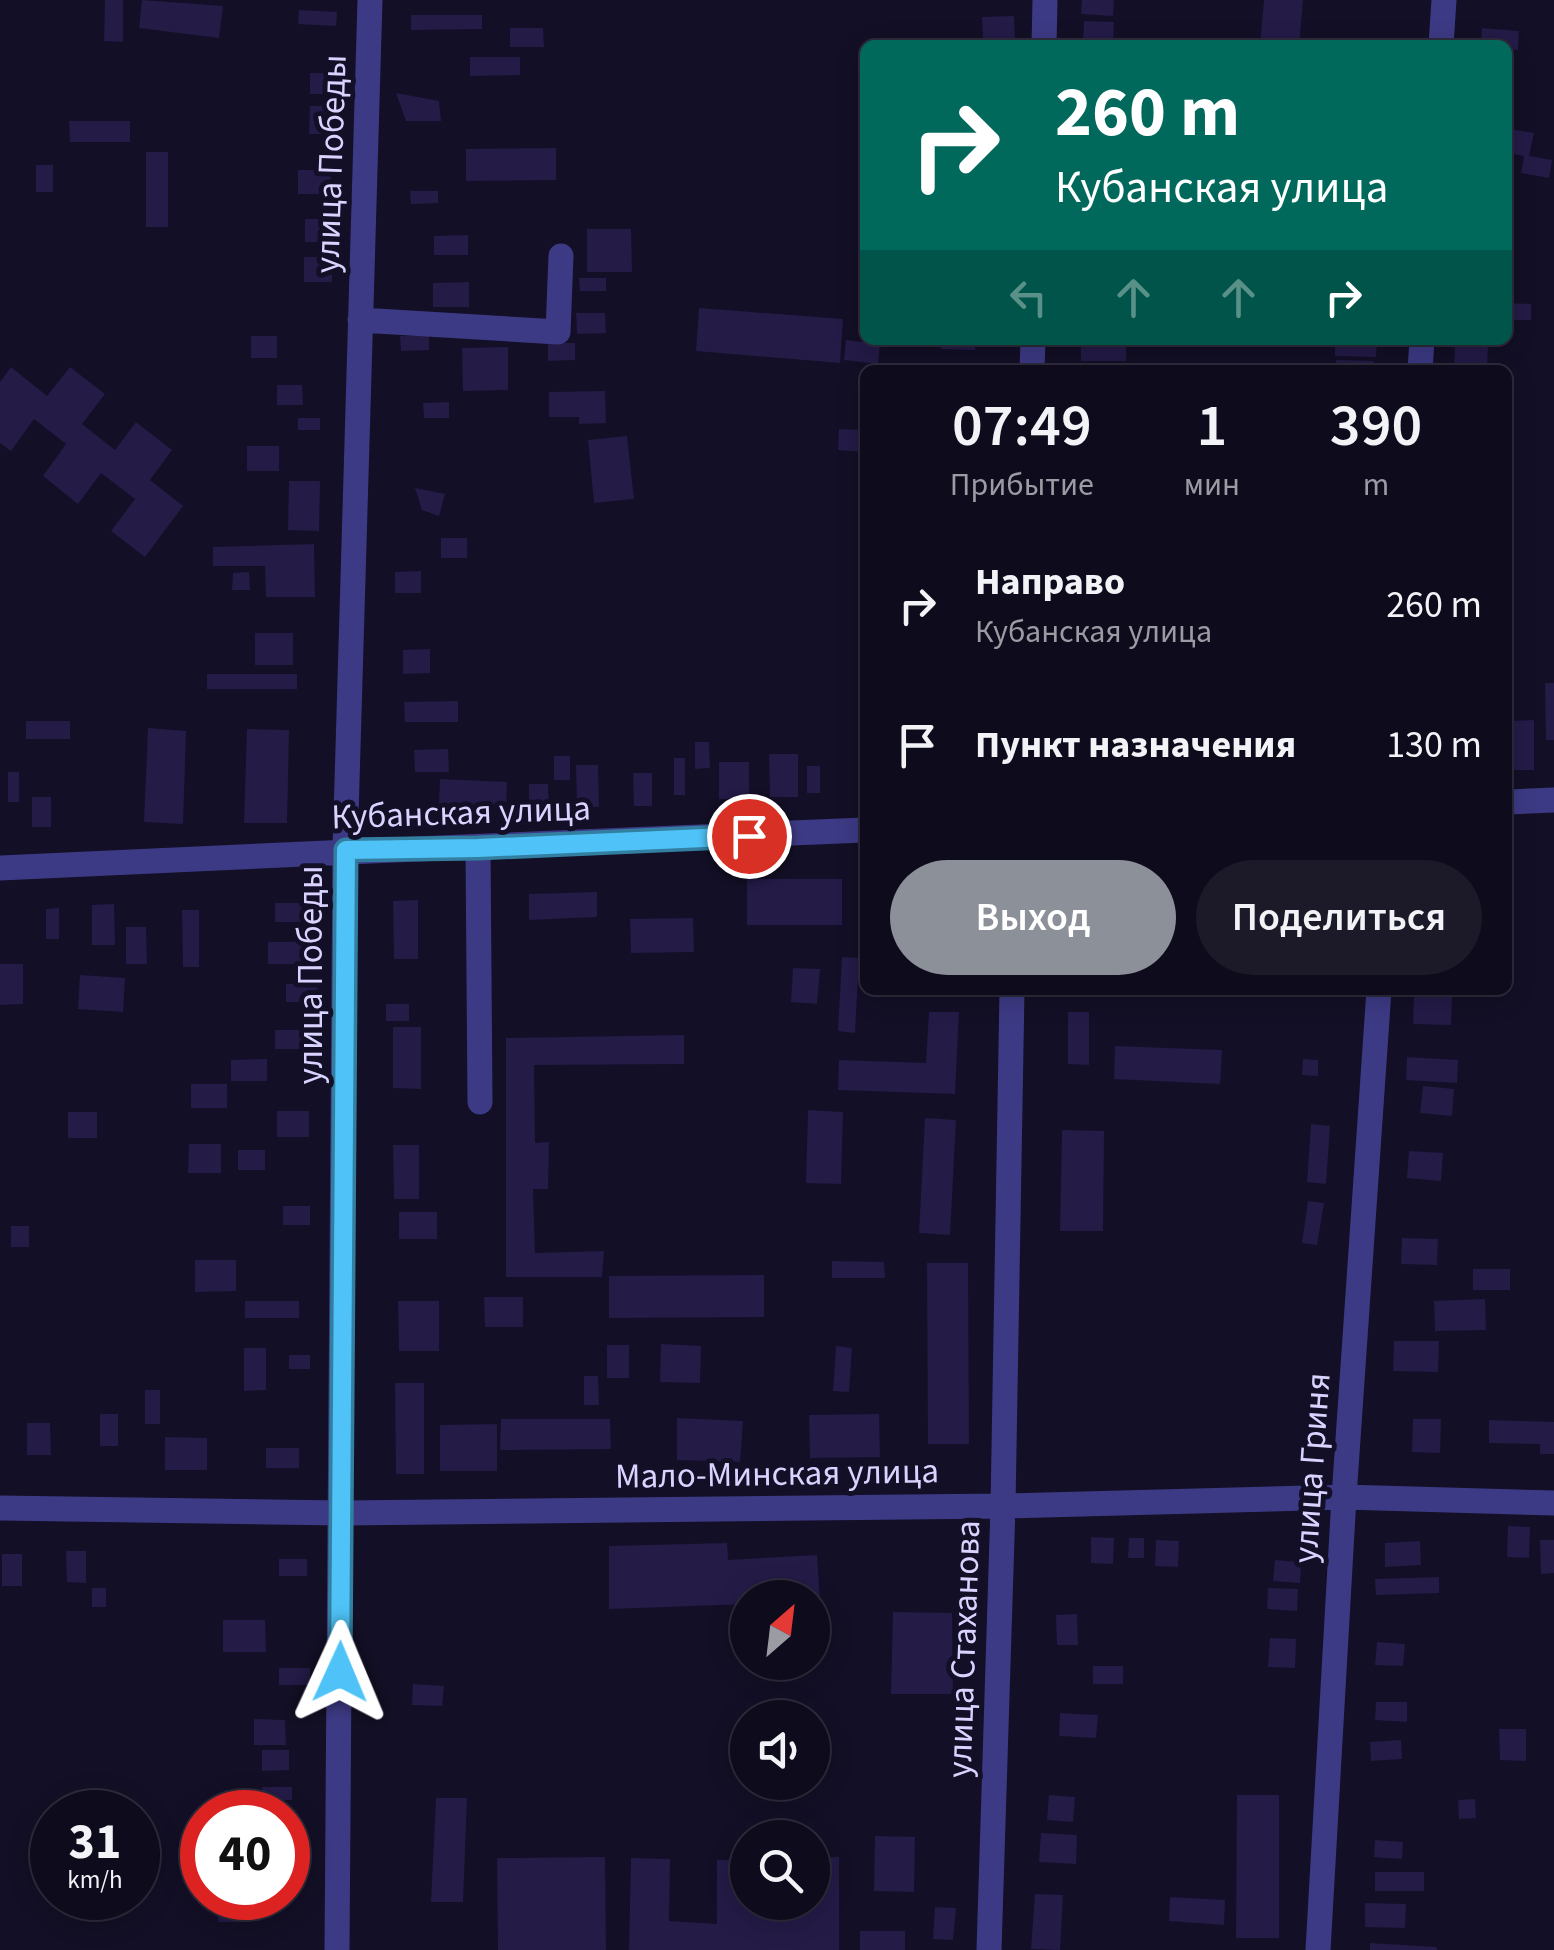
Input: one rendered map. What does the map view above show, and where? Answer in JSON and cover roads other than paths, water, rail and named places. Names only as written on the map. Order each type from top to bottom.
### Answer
[{"type":"street","name":"улица Победы","points":[[337,1950],[346,850],[370,0]]},
{"type":"street","points":[[1044,40],[1045,0]]},
{"type":"street","points":[[1442,40],[1444,0]]},
{"type":"street","points":[[360,320],[558,332],[561,256]]},
{"type":"street","points":[[1512,802],[1554,800]]},
{"type":"street","name":"Кубанская улица","points":[[0,868],[860,830]]},
{"type":"street","points":[[478,848],[480,1102]]},
{"type":"street","name":"улица Стаханова","points":[[989,1950],[1003,1506],[1012,995]]},
{"type":"street","name":"улица Гриня","points":[[1318,1950],[1379,995]]},
{"type":"street","name":"Мало-Минская улица","points":[[0,1508],[342,1513],[1003,1506],[1344,1497],[1554,1503]]}]
